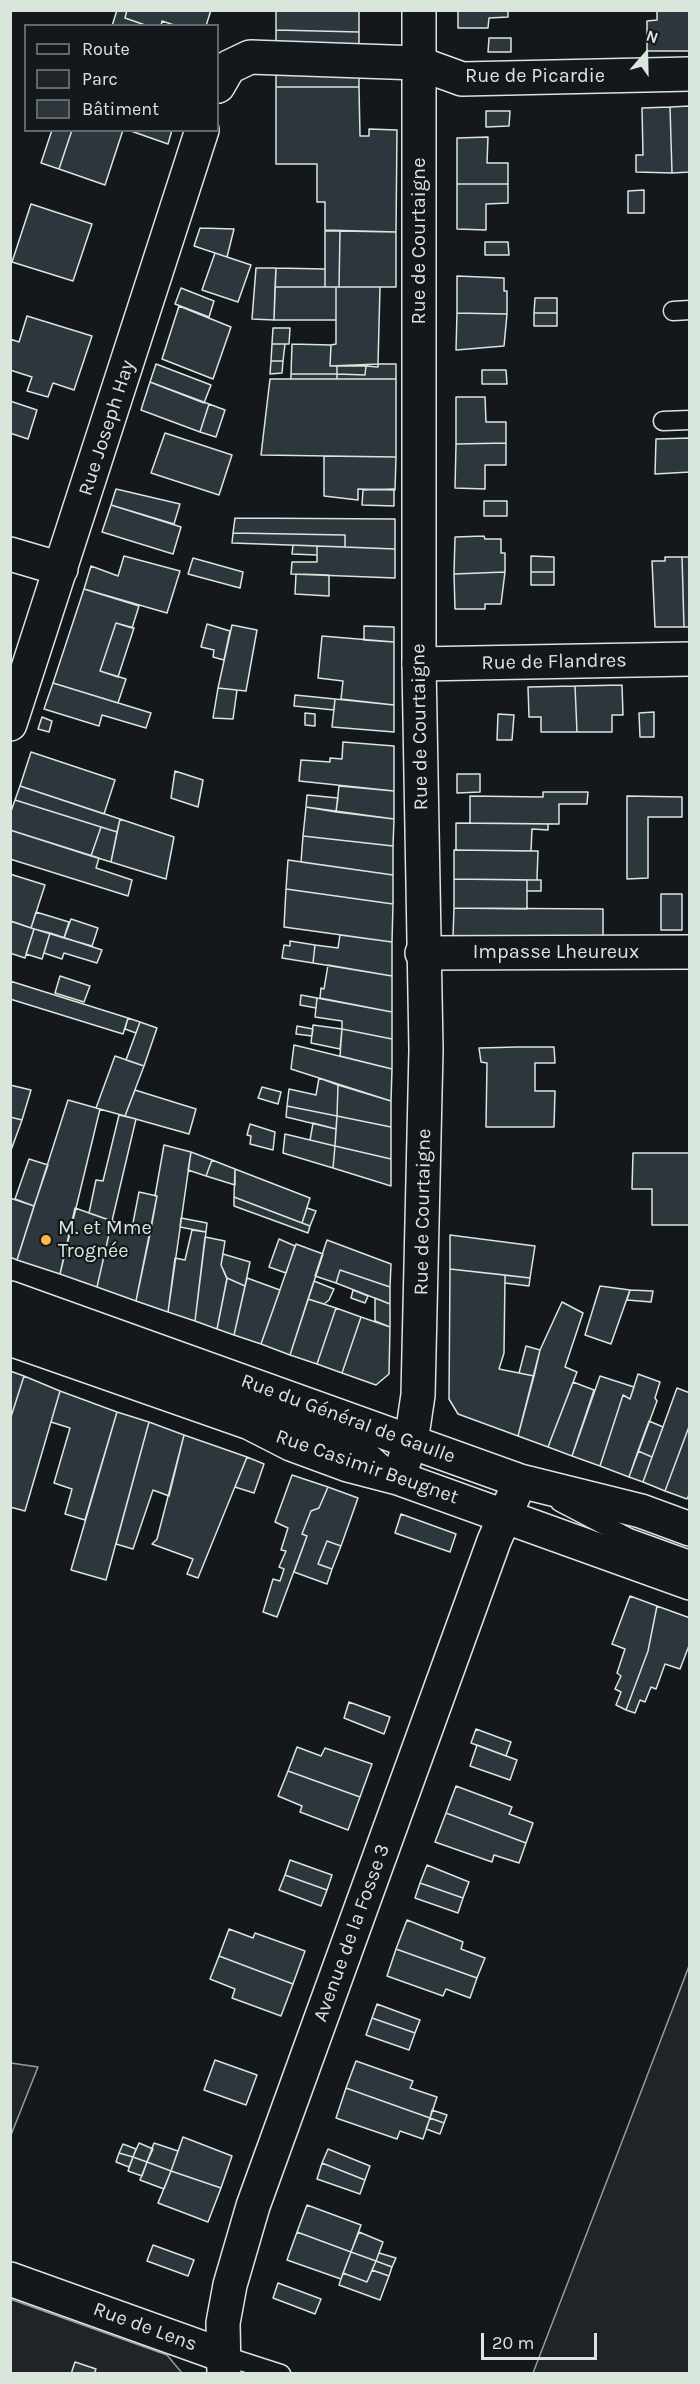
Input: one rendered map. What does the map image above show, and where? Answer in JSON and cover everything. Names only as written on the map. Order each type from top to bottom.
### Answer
[{"type":"street","name":"Rue de Courtaigne","points":[[398,1478],[411,1442],[417,1411],[426,1050],[419,664],[419,10]]},
{"type":"street","points":[[219,84],[229,67],[250,57],[418,63]]},
{"type":"street","name":"Rue de Picardie","points":[[418,63],[462,79],[690,74]]},
{"type":"street","name":"Rue Joseph Hay","points":[[10,724],[201,132]]},
{"type":"street","points":[[10,554],[61,569]]},
{"type":"street","name":"Rue de Flandres","points":[[419,664],[690,659]]},
{"type":"street","name":"Impasse Lheureux","points":[[423,953],[690,952]]},
{"type":"street","name":"Rue du Général de Gaulle","points":[[10,1298],[520,1481],[641,1511],[690,1529]]},
{"type":"street","name":"Rue Casimir Beugnet","points":[[10,1339],[250,1424],[291,1444],[341,1462],[398,1478],[690,1582]]},
{"type":"street","name":"Avenue de la Fosse 3","points":[[223,2364],[223,2323],[230,2285],[253,2206],[504,1516],[520,1481]]},
{"type":"street","name":"Rue de Lens","points":[[10,2279],[223,2364]]},
{"type":"lane","points":[[663,421],[690,420]]},
{"type":"lane","points":[[10,1318],[358,1442],[398,1478]]},
{"type":"lane","points":[[520,1481],[629,1538],[690,1560]]},
{"type":"lane","name":"Rue de Lens","points":[[223,2364],[281,2373]]},
{"type":"green space","points":[[689,1966],[689,2373],[533,2373],[613,2165]]},
{"type":"green space","points":[[10,2063],[38,2067],[11,2135]]},
{"type":"green space","points":[[10,2299],[167,2355],[182,2373],[11,2373]]},
{"type":"building","points":[[117,10],[127,10],[125,18],[142,24],[113,24]]},
{"type":"building","points":[[127,10],[211,10],[207,24],[171,24],[162,21],[161,24],[142,24],[125,18]]},
{"type":"building","points":[[276,10],[359,10],[359,32],[276,30]]},
{"type":"building","points":[[458,10],[508,10],[508,17],[489,18],[488,28],[458,28]]},
{"type":"building","points":[[657,10],[690,10],[690,51],[647,51],[647,21],[657,20]]},
{"type":"building","points":[[276,30],[359,32],[359,87],[276,87]]},
{"type":"building","points":[[489,38],[511,38],[511,52],[488,52]]},
{"type":"building","points":[[276,87],[359,87],[360,136],[369,136],[369,129],[397,130],[396,232],[325,230],[325,202],[317,202],[317,164],[276,164]]},
{"type":"building","points":[[690,106],[690,172],[672,173],[670,107]]},
{"type":"building","points":[[670,107],[672,173],[636,172],[636,155],[643,155],[642,108]]},
{"type":"building","points":[[486,111],[510,111],[509,126],[486,127]]},
{"type":"building","points":[[51,132],[71,132],[59,169],[41,163]]},
{"type":"building","points":[[71,132],[122,132],[105,185],[59,169]]},
{"type":"building","points":[[134,132],[171,132],[168,144]]},
{"type":"building","points":[[488,137],[487,163],[508,163],[508,184],[457,184],[457,138]]},
{"type":"building","points":[[457,184],[508,184],[508,203],[486,204],[486,230],[457,229]]},
{"type":"building","points":[[644,190],[644,213],[628,213],[628,191]]},
{"type":"building","points":[[31,204],[92,224],[73,281],[12,262]]},
{"type":"building","points":[[200,228],[234,229],[227,257],[194,246]]},
{"type":"building","points":[[325,231],[340,231],[339,287],[325,287]]},
{"type":"building","points":[[340,231],[396,232],[396,287],[339,287]]},
{"type":"building","points":[[485,242],[508,242],[509,255],[485,255]]},
{"type":"building","points":[[215,253],[251,265],[238,302],[202,290]]},
{"type":"building","points":[[256,268],[276,268],[274,320],[252,319]]},
{"type":"building","points":[[276,268],[325,269],[325,287],[275,287]]},
{"type":"building","points":[[457,276],[504,278],[504,291],[507,291],[507,314],[457,313]]},
{"type":"building","points":[[275,287],[336,287],[336,320],[274,320]]},
{"type":"building","points":[[336,287],[380,287],[378,364],[330,366],[331,345],[336,344]]},
{"type":"building","points":[[181,288],[214,301],[209,317],[175,304]]},
{"type":"building","points":[[535,298],[557,298],[557,313],[534,313]]},
{"type":"building","points":[[179,306],[231,327],[213,379],[162,359]]},
{"type":"building","points":[[457,313],[507,314],[504,346],[456,350]]},
{"type":"building","points":[[534,313],[557,313],[557,326],[534,326]]},
{"type":"building","points":[[27,316],[92,336],[74,390],[53,383],[48,397],[27,391],[32,377],[10,370],[10,339],[19,342]]},
{"type":"building","points":[[273,328],[290,328],[289,344],[272,344]]},
{"type":"building","points":[[272,344],[285,344],[283,361],[271,361]]},
{"type":"building","points":[[292,344],[331,345],[330,366],[337,366],[337,374],[291,374]]},
{"type":"building","points":[[271,361],[283,361],[282,373],[270,374]]},
{"type":"building","points":[[156,364],[211,385],[204,403],[150,382]]},
{"type":"building","points":[[378,364],[396,364],[396,379],[337,379],[337,374],[365,375],[366,366],[378,367]]},
{"type":"building","points":[[337,366],[366,366],[365,375],[337,374]]},
{"type":"building","points":[[482,370],[506,370],[507,384],[482,384]]},
{"type":"building","points":[[291,374],[337,374],[337,379],[291,379]]},
{"type":"building","points":[[270,379],[396,379],[396,457],[261,455]]},
{"type":"building","points":[[150,382],[209,404],[200,432],[141,410]]},
{"type":"building","points":[[456,397],[485,397],[486,422],[506,422],[506,443],[456,444]]},
{"type":"building","points":[[10,401],[37,410],[28,439],[10,433]]},
{"type":"building","points":[[209,404],[225,410],[216,437],[200,432]]},
{"type":"building","points":[[165,433],[232,455],[219,495],[151,473]]},
{"type":"building","points":[[690,438],[690,472],[655,474],[656,439]]},
{"type":"building","points":[[506,443],[506,465],[485,465],[485,489],[455,488],[456,444]]},
{"type":"building","points":[[324,456],[396,457],[395,490],[358,489],[358,500],[324,496]]},
{"type":"building","points":[[116,489],[180,504],[174,524],[111,505]]},
{"type":"building","points":[[394,489],[394,506],[362,505],[363,490]]},
{"type":"building","points":[[484,501],[507,501],[507,516],[484,516]]},
{"type":"building","points":[[111,505],[181,527],[173,554],[102,532]]},
{"type":"building","points":[[235,518],[395,519],[395,549],[345,547],[345,535],[233,533]]},
{"type":"building","points":[[233,533],[345,535],[345,547],[232,543]]},
{"type":"building","points":[[484,536],[485,539],[501,539],[501,553],[505,553],[505,572],[454,574],[455,537]]},
{"type":"building","points":[[293,545],[317,546],[317,555],[292,554]]},
{"type":"building","points":[[317,546],[395,549],[395,578],[291,574],[292,562],[317,562]]},
{"type":"building","points":[[124,556],[180,571],[167,613],[84,589],[91,566],[118,576]]},
{"type":"building","points":[[531,556],[554,557],[554,572],[531,572]]},
{"type":"building","points":[[665,557],[682,557],[684,627],[655,627],[652,561],[665,561]]},
{"type":"building","points":[[682,557],[690,557],[690,627],[684,627]]},
{"type":"building","points":[[193,558],[243,572],[240,588],[188,574]]},
{"type":"building","points":[[505,572],[501,604],[485,604],[485,609],[455,609],[454,574]]},
{"type":"building","points":[[531,572],[554,572],[554,585],[531,585]]},
{"type":"building","points":[[296,574],[329,575],[329,596],[295,594]]},
{"type":"building","points":[[84,589],[139,606],[132,628],[116,623],[100,671],[126,679],[118,703],[53,683]]},
{"type":"building","points":[[116,623],[134,628],[118,677],[100,671]]},
{"type":"building","points":[[207,624],[230,631],[224,660],[213,657],[214,650],[201,647]]},
{"type":"building","points":[[232,625],[257,630],[246,691],[218,688]]},
{"type":"building","points":[[364,626],[394,627],[394,642],[364,640]]},
{"type":"building","points":[[322,636],[394,642],[394,705],[341,699],[343,681],[318,678]]},
{"type":"building","points":[[53,683],[151,713],[146,728],[102,715],[99,726],[44,709]]},
{"type":"building","points":[[622,685],[623,715],[612,715],[612,732],[577,732],[575,686]]},
{"type":"building","points":[[575,686],[577,732],[541,732],[541,717],[529,717],[528,687]]},
{"type":"building","points":[[218,688],[237,690],[233,719],[213,718]]},
{"type":"building","points":[[295,695],[335,699],[334,710],[294,706]]},
{"type":"building","points":[[335,699],[394,705],[394,732],[332,727]]},
{"type":"building","points":[[654,712],[654,737],[640,737],[639,713]]},
{"type":"building","points":[[305,713],[315,714],[315,726],[305,725]]},
{"type":"building","points":[[498,714],[514,715],[512,740],[497,740]]},
{"type":"building","points":[[42,717],[52,721],[49,732],[38,729]]},
{"type":"building","points":[[343,742],[394,746],[394,791],[299,781],[301,760],[330,762],[330,758],[342,759]]},
{"type":"building","points":[[31,752],[115,780],[104,814],[20,786]]},
{"type":"building","points":[[175,771],[203,780],[198,807],[171,798]]},
{"type":"building","points":[[457,774],[480,774],[480,792],[457,793]]},
{"type":"building","points":[[20,786],[120,819],[117,832],[15,800]]},
{"type":"building","points":[[339,786],[394,791],[394,819],[336,812]]},
{"type":"building","points":[[543,792],[588,792],[587,804],[559,804],[559,824],[470,823],[470,796],[543,797]]},
{"type":"building","points":[[307,795],[338,798],[336,812],[306,807]]},
{"type":"building","points":[[627,796],[682,797],[682,817],[648,817],[648,878],[627,879]]},
{"type":"building","points":[[15,800],[101,827],[91,856],[10,830],[10,814]]},
{"type":"building","points":[[306,807],[394,819],[393,846],[303,836]]},
{"type":"building","points":[[120,819],[174,837],[166,879],[111,862]]},
{"type":"building","points":[[456,823],[548,824],[548,830],[532,829],[531,851],[456,850]]},
{"type":"building","points":[[101,827],[117,832],[111,862],[91,856]]},
{"type":"building","points":[[10,830],[99,858],[96,868],[132,880],[128,896],[10,859]]},
{"type":"building","points":[[303,836],[393,846],[393,875],[301,862]]},
{"type":"building","points":[[454,850],[538,851],[537,880],[454,879]]},
{"type":"building","points":[[288,860],[393,875],[393,904],[286,889]]},
{"type":"building","points":[[10,874],[45,885],[31,928],[10,921]]},
{"type":"building","points":[[454,879],[527,880],[527,909],[454,908]]},
{"type":"building","points":[[527,880],[541,880],[541,891],[527,891]]},
{"type":"building","points":[[286,889],[393,904],[392,942],[284,927]]},
{"type":"building","points":[[661,894],[682,894],[682,930],[661,930]]},
{"type":"building","points":[[454,908],[603,909],[603,937],[453,937]]},
{"type":"building","points":[[36,912],[69,922],[64,938],[31,928]]},
{"type":"building","points":[[71,919],[98,928],[92,946],[64,938]]},
{"type":"building","points":[[11,921],[34,929],[25,958],[10,953]]},
{"type":"building","points":[[34,929],[50,933],[42,959],[26,954]]},
{"type":"building","points":[[50,933],[102,950],[97,963],[64,953],[62,959],[44,953]]},
{"type":"building","points":[[340,935],[392,942],[392,976],[313,963],[315,945],[338,948]]},
{"type":"building","points":[[290,941],[315,945],[313,963],[282,958],[284,945],[290,946]]},
{"type":"building","points":[[328,965],[392,976],[392,1012],[320,998]]},
{"type":"building","points":[[60,976],[90,986],[84,1002],[55,993]]},
{"type":"building","points":[[10,981],[128,1018],[123,1034],[10,999]]},
{"type":"building","points":[[301,995],[317,998],[316,1008],[300,1005]]},
{"type":"building","points":[[317,998],[392,1012],[392,1039],[342,1029],[342,1021],[315,1017]]},
{"type":"building","points":[[128,1018],[140,1022],[136,1033],[125,1029]]},
{"type":"building","points":[[140,1022],[157,1028],[144,1066],[126,1060]]},
{"type":"building","points":[[313,1025],[342,1029],[340,1049],[311,1043]]},
{"type":"building","points":[[297,1026],[313,1029],[312,1036],[296,1034]]},
{"type":"building","points":[[342,1029],[392,1039],[392,1069],[340,1056]]},
{"type":"building","points":[[294,1045],[392,1069],[391,1101],[291,1069]]},
{"type":"building","points":[[554,1047],[555,1063],[535,1063],[535,1091],[555,1091],[554,1127],[486,1127],[487,1063],[481,1062],[479,1048]]},
{"type":"building","points":[[115,1056],[144,1066],[125,1116],[96,1108]]},
{"type":"building","points":[[319,1078],[338,1085],[337,1116],[287,1106],[289,1089],[316,1095]]},
{"type":"building","points":[[10,1085],[31,1090],[22,1120],[10,1117]]},
{"type":"building","points":[[338,1085],[391,1101],[391,1127],[337,1116]]},
{"type":"building","points":[[262,1087],[281,1092],[278,1104],[258,1098]]},
{"type":"building","points":[[135,1090],[196,1109],[189,1134],[125,1116]]},
{"type":"building","points":[[68,1100],[100,1109],[60,1274],[17,1260]]},
{"type":"building","points":[[287,1106],[337,1116],[336,1129],[286,1117]]},
{"type":"building","points":[[119,1115],[136,1119],[112,1221],[89,1213],[96,1180],[103,1181]]},
{"type":"building","points":[[337,1116],[391,1127],[391,1159],[335,1146]]},
{"type":"building","points":[[10,1117],[22,1120],[10,1153]]},
{"type":"building","points":[[313,1123],[336,1129],[335,1146],[310,1140]]},
{"type":"building","points":[[250,1124],[275,1132],[273,1150],[250,1144],[251,1136],[247,1135]]},
{"type":"building","points":[[285,1134],[335,1146],[333,1168],[283,1153]]},
{"type":"building","points":[[164,1145],[191,1152],[168,1312],[136,1301],[157,1196],[155,1196]]},
{"type":"building","points":[[335,1146],[391,1159],[391,1186],[333,1168]]},
{"type":"building","points":[[191,1152],[212,1160],[206,1176],[188,1170]]},
{"type":"building","points":[[633,1153],[690,1153],[690,1225],[652,1225],[652,1189],[632,1189]]},
{"type":"building","points":[[29,1159],[48,1165],[34,1206],[15,1199]]},
{"type":"building","points":[[212,1160],[235,1169],[235,1185],[206,1176]]},
{"type":"building","points":[[235,1169],[310,1198],[302,1223],[234,1197]]},
{"type":"building","points":[[139,1192],[157,1196],[150,1234],[132,1228]]},
{"type":"building","points":[[234,1197],[310,1226],[308,1233],[234,1206]]},
{"type":"building","points":[[10,1198],[34,1206],[17,1260],[10,1257]]},
{"type":"building","points":[[75,1208],[112,1221],[97,1287],[60,1274]]},
{"type":"building","points":[[307,1208],[316,1211],[310,1226],[302,1223]]},
{"type":"building","points":[[181,1218],[207,1223],[206,1232],[180,1227]]},
{"type":"building","points":[[112,1221],[150,1234],[136,1301],[97,1287]]},
{"type":"building","points":[[192,1230],[206,1232],[195,1321],[168,1312],[175,1258],[185,1260]]},
{"type":"building","points":[[450,1235],[535,1246],[530,1278],[450,1269]]},
{"type":"building","points":[[205,1237],[225,1241],[221,1265],[227,1279],[217,1329],[195,1321]]},
{"type":"building","points":[[279,1239],[295,1246],[286,1273],[269,1267]]},
{"type":"building","points":[[327,1240],[391,1264],[390,1287],[340,1270],[336,1283],[315,1276]]},
{"type":"building","points":[[296,1244],[323,1254],[290,1355],[261,1344]]},
{"type":"building","points":[[223,1254],[250,1262],[245,1286],[227,1278],[221,1265]]},
{"type":"building","points":[[450,1269],[505,1275],[504,1353],[499,1369],[534,1376],[518,1436],[458,1414],[449,1399]]},
{"type":"building","points":[[340,1270],[390,1287],[390,1304],[336,1283]]},
{"type":"building","points":[[505,1275],[530,1278],[529,1286],[505,1283]]},
{"type":"building","points":[[227,1278],[245,1286],[234,1335],[217,1329]]},
{"type":"building","points":[[247,1278],[280,1290],[261,1344],[234,1335]]},
{"type":"building","points":[[314,1281],[334,1289],[329,1300],[324,1304],[308,1299]]},
{"type":"building","points":[[600,1286],[630,1290],[611,1344],[585,1335]]},
{"type":"building","points":[[353,1290],[368,1296],[365,1303],[351,1298]]},
{"type":"building","points":[[630,1290],[653,1291],[651,1302],[627,1300]]},
{"type":"building","points":[[375,1298],[390,1304],[390,1327],[375,1321]]},
{"type":"building","points":[[308,1299],[336,1308],[317,1364],[290,1355]]},
{"type":"building","points":[[562,1302],[583,1313],[565,1367],[577,1372],[548,1447],[518,1436],[540,1350]]},
{"type":"building","points":[[336,1308],[361,1317],[342,1373],[317,1364]]},
{"type":"building","points":[[361,1317],[390,1327],[389,1374],[376,1385],[342,1373]]},
{"type":"building","points":[[526,1346],[540,1350],[534,1376],[519,1373]]},
{"type":"building","points":[[10,1371],[24,1376],[10,1420]]},
{"type":"building","points":[[638,1374],[660,1382],[655,1398],[657,1401],[629,1477],[600,1466],[623,1395],[630,1399]]},
{"type":"building","points":[[24,1376],[60,1391],[25,1511],[10,1507],[10,1420]]},
{"type":"building","points":[[600,1376],[634,1387],[630,1399],[623,1395],[600,1466],[572,1456]]},
{"type":"building","points":[[573,1382],[594,1390],[572,1456],[548,1447]]},
{"type":"building","points":[[677,1388],[690,1393],[690,1424],[665,1491],[643,1482]]},
{"type":"building","points":[[60,1391],[117,1412],[85,1520],[65,1514],[72,1489],[54,1483],[70,1428],[51,1422]]},
{"type":"building","points":[[117,1412],[149,1422],[106,1580],[71,1570]]},
{"type":"building","points":[[649,1421],[663,1427],[652,1457],[638,1451]]},
{"type":"building","points":[[149,1422],[184,1435],[169,1496],[153,1490],[133,1549],[116,1544]]},
{"type":"building","points":[[690,1424],[690,1493],[687,1499],[665,1491]]},
{"type":"building","points":[[184,1435],[247,1457],[198,1578],[187,1574],[193,1559],[152,1544],[157,1539]]},
{"type":"building","points":[[638,1451],[652,1457],[643,1482],[629,1477]]},
{"type":"building","points":[[247,1457],[264,1464],[254,1493],[235,1487]]},
{"type":"building","points":[[292,1475],[328,1487],[319,1508],[311,1511],[302,1534],[307,1536],[277,1617],[263,1612],[273,1579],[280,1581],[284,1569],[279,1567],[286,1551],[281,1550],[288,1528],[275,1522]]},
{"type":"building","points":[[328,1487],[358,1498],[341,1546],[327,1541],[318,1564],[332,1569],[327,1584],[294,1572],[307,1536],[302,1534],[311,1511],[319,1508]]},
{"type":"building","points":[[401,1514],[456,1534],[450,1552],[395,1533]]},
{"type":"building","points":[[327,1541],[341,1546],[332,1569],[318,1564]]},
{"type":"building","points":[[630,1596],[657,1606],[648,1651],[626,1710],[616,1705],[621,1692],[615,1689],[621,1676],[617,1673],[625,1649],[612,1644]]},
{"type":"building","points":[[657,1606],[690,1618],[690,1643],[680,1669],[665,1664],[656,1689],[651,1687],[645,1702],[640,1700],[635,1713],[626,1710],[648,1651]]},
{"type":"building","points":[[349,1702],[390,1717],[384,1734],[344,1718]]},
{"type":"building","points":[[476,1729],[511,1742],[506,1756],[471,1743]]},
{"type":"building","points":[[477,1745],[517,1760],[510,1780],[470,1766]]},
{"type":"building","points":[[297,1747],[321,1756],[325,1748],[372,1764],[360,1797],[288,1771]]},
{"type":"building","points":[[288,1771],[360,1797],[348,1830],[300,1812],[302,1806],[278,1796]]},
{"type":"building","points":[[456,1786],[512,1807],[509,1814],[533,1823],[526,1843],[446,1813]]},
{"type":"building","points":[[446,1813],[526,1843],[519,1863],[494,1855],[492,1862],[435,1842]]},
{"type":"building","points":[[290,1860],[332,1875],[327,1890],[285,1875]]},
{"type":"building","points":[[427,1865],[469,1882],[463,1898],[420,1883]]},
{"type":"building","points":[[285,1875],[327,1890],[321,1906],[279,1890]]},
{"type":"building","points":[[420,1883],[463,1898],[458,1913],[415,1898]]},
{"type":"building","points":[[407,1920],[463,1942],[461,1949],[485,1958],[477,1978],[396,1949]]},
{"type":"building","points":[[229,1929],[253,1938],[255,1933],[305,1951],[293,1984],[219,1956]]},
{"type":"building","points":[[396,1949],[477,1978],[470,1998],[446,1989],[443,1996],[387,1976]]},
{"type":"building","points":[[219,1956],[293,1984],[281,2016],[232,1998],[235,1989],[210,1979]]},
{"type":"building","points":[[377,2004],[420,2020],[415,2033],[372,2018]]},
{"type":"building","points":[[372,2018],[415,2033],[409,2050],[366,2035]]},
{"type":"building","points":[[215,2060],[257,2075],[246,2105],[204,2090]]},
{"type":"building","points":[[356,2061],[413,2081],[410,2088],[437,2097],[430,2118],[346,2088]]},
{"type":"building","points":[[346,2088],[430,2118],[423,2139],[400,2131],[397,2139],[336,2118]]},
{"type":"building","points":[[432,2110],[447,2115],[444,2123],[430,2118]]},
{"type":"building","points":[[430,2118],[444,2123],[440,2134],[426,2129]]},
{"type":"building","points":[[183,2137],[232,2156],[221,2188],[171,2171]]},
{"type":"building","points":[[139,2143],[153,2149],[147,2162],[133,2157]]},
{"type":"building","points":[[154,2143],[178,2151],[171,2171],[147,2162]]},
{"type":"building","points":[[123,2144],[136,2149],[133,2157],[119,2153]]},
{"type":"building","points":[[328,2149],[370,2166],[365,2180],[322,2163]]},
{"type":"building","points":[[119,2153],[133,2157],[129,2167],[116,2162]]},
{"type":"building","points":[[133,2157],[147,2162],[142,2176],[128,2171]]},
{"type":"building","points":[[147,2162],[171,2171],[164,2189],[140,2180]]},
{"type":"building","points":[[322,2163],[365,2180],[360,2194],[317,2179]]},
{"type":"building","points":[[171,2171],[221,2188],[208,2222],[158,2203]]},
{"type":"building","points":[[307,2205],[361,2225],[351,2252],[297,2232]]},
{"type":"building","points":[[297,2232],[351,2252],[341,2279],[287,2260]]},
{"type":"building","points":[[359,2232],[383,2242],[376,2261],[351,2252]]},
{"type":"building","points":[[153,2245],[194,2260],[188,2276],[147,2261]]},
{"type":"building","points":[[351,2252],[376,2261],[367,2282],[343,2273]]},
{"type":"building","points":[[379,2253],[396,2258],[392,2267],[376,2261]]},
{"type":"building","points":[[376,2261],[392,2267],[389,2276],[372,2270]]},
{"type":"building","points":[[372,2270],[389,2276],[380,2300],[339,2285],[343,2273],[367,2282]]},
{"type":"building","points":[[278,2283],[321,2299],[315,2314],[273,2298]]},
{"type":"building","points":[[75,2362],[96,2369],[94,2374],[71,2374]]},
{"type":"place","name":"M. et Mme Trognée","points":[[46,1240]]}]
